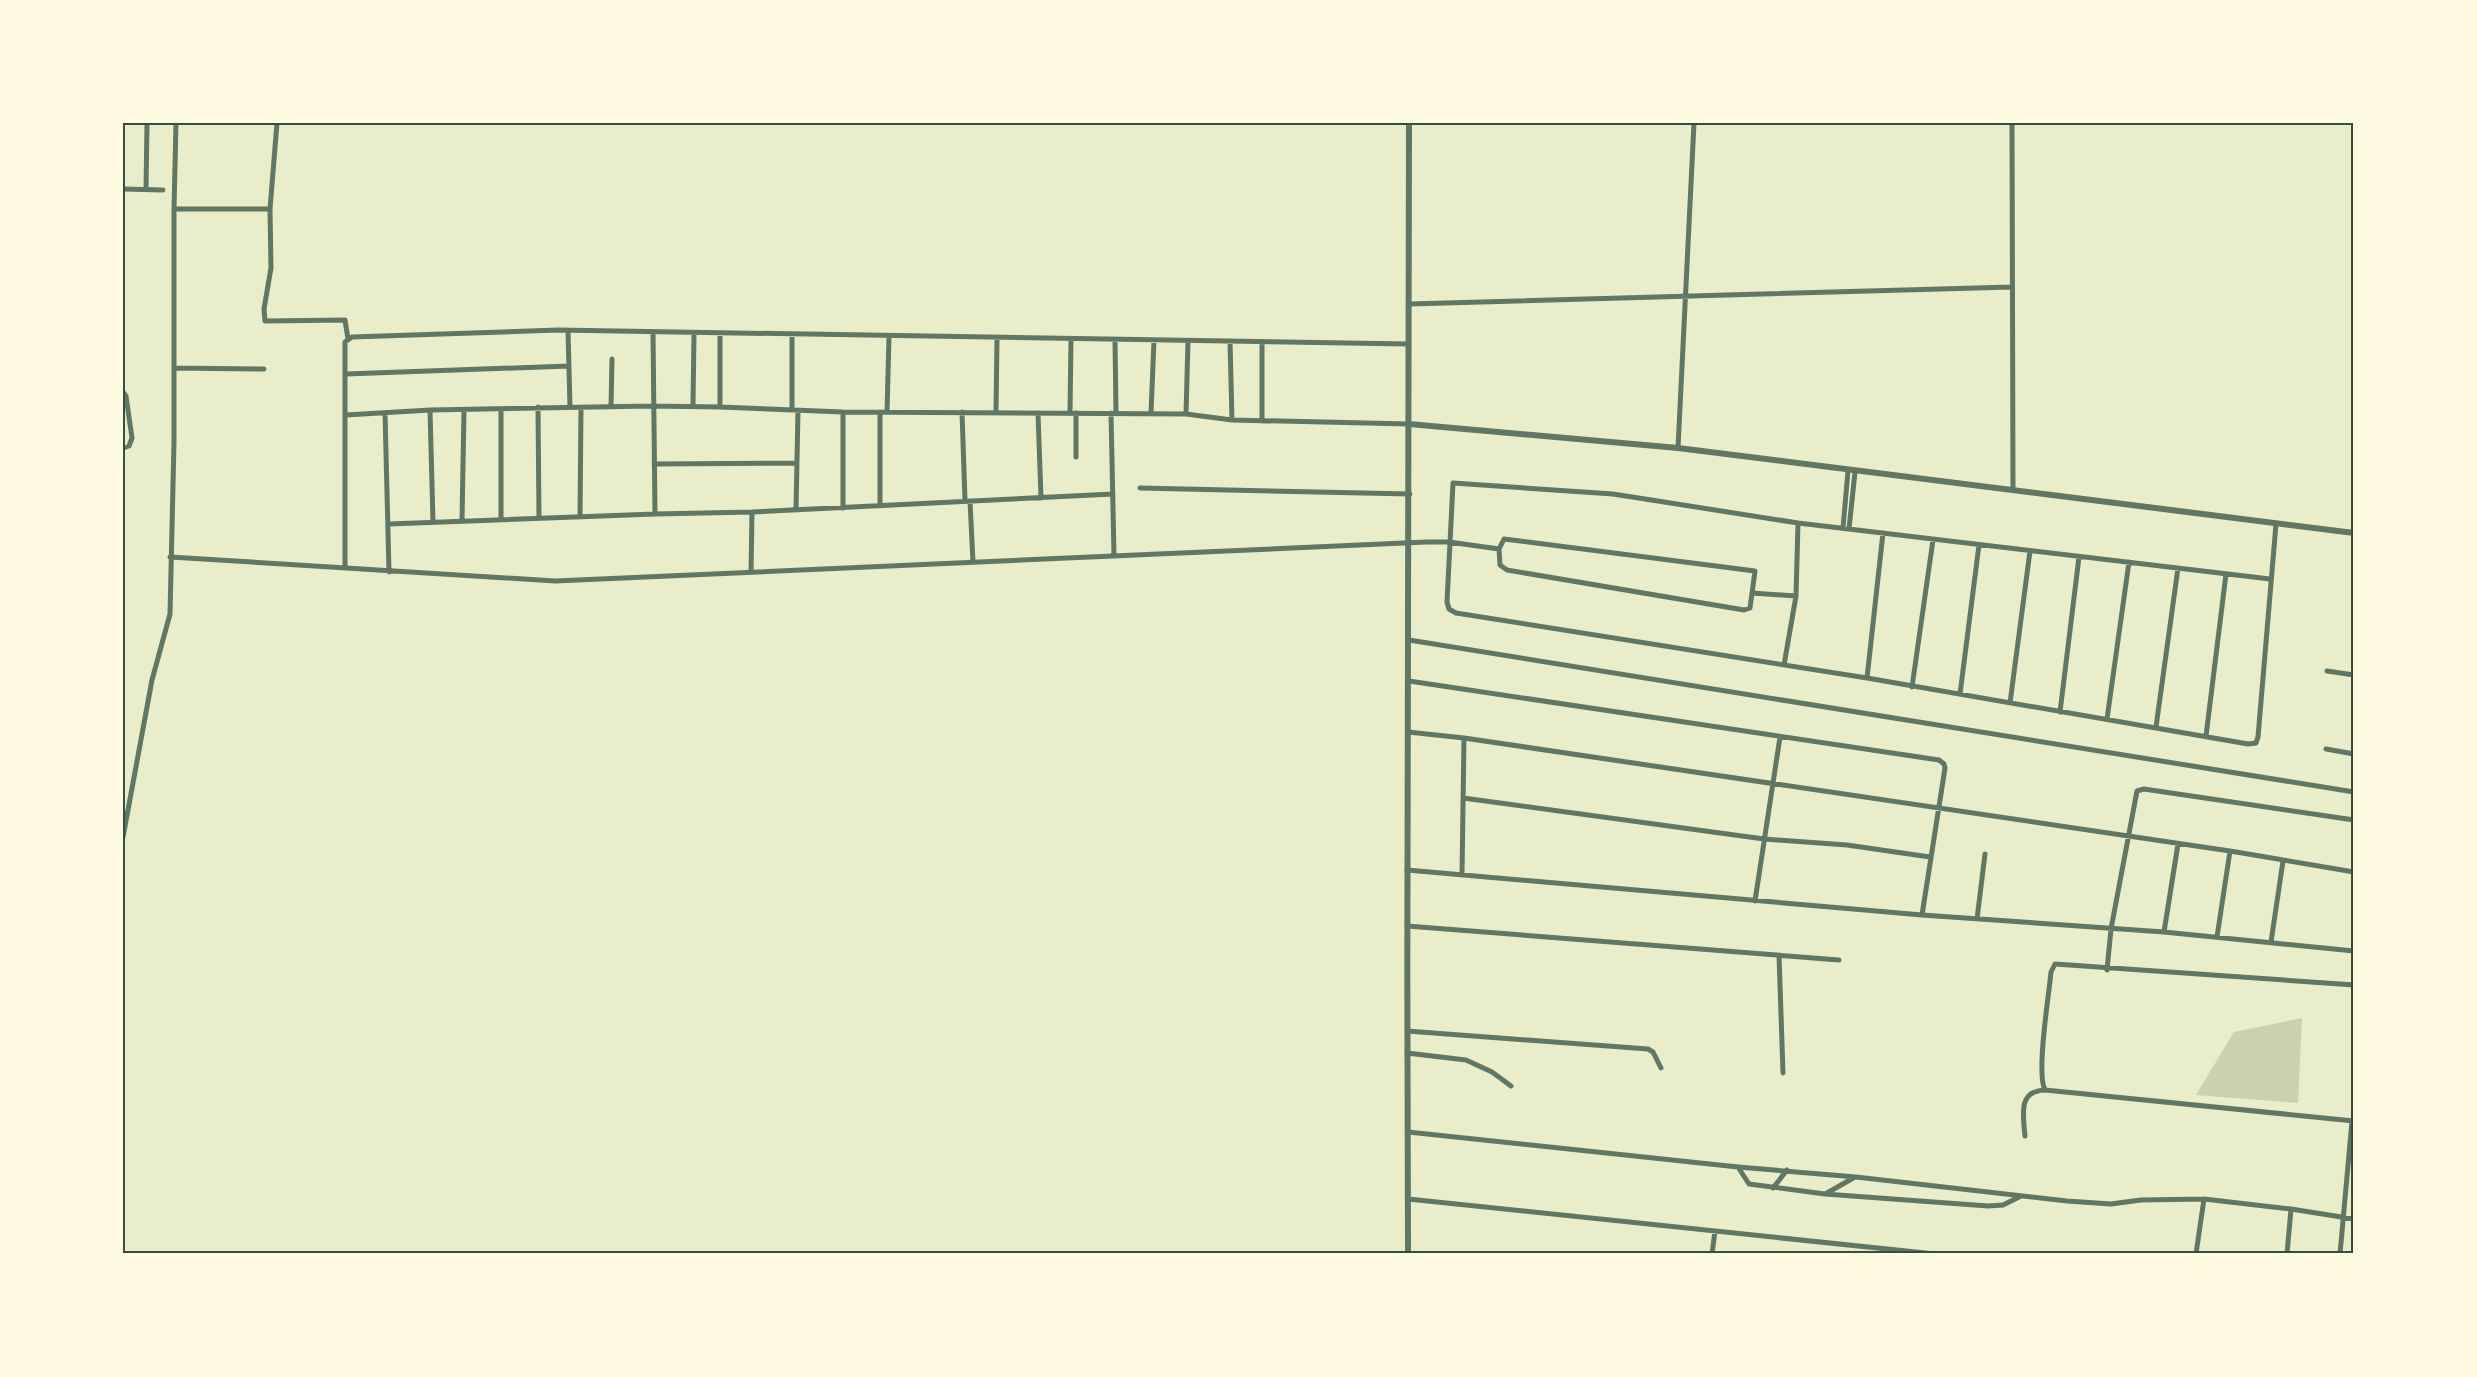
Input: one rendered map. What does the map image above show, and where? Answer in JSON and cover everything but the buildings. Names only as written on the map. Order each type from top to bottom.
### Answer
[{"type":"street","points":[[146,190],[147,123]]},
{"type":"street","points":[[123,837],[152,680],[167,629],[174,368],[174,209],[177,123]]},
{"type":"street","points":[[277,123],[265,321],[345,320],[348,339],[345,346],[345,567]]},
{"type":"street","points":[[1408,1254],[1409,123]]},
{"type":"street","points":[[1678,448],[1695,123]]},
{"type":"street","points":[[2012,123],[2013,490]]},
{"type":"street","points":[[123,189],[164,190]]},
{"type":"street","points":[[174,209],[270,209]]},
{"type":"street","points":[[1409,304],[2013,287]]},
{"type":"street","points":[[348,339],[363,336],[568,331],[1409,344]]},
{"type":"street","points":[[568,331],[570,407]]},
{"type":"street","points":[[653,332],[652,406],[655,514]]},
{"type":"street","points":[[693,406],[694,333]]},
{"type":"street","points":[[720,334],[720,407]]},
{"type":"street","points":[[792,335],[796,510]]},
{"type":"street","points":[[880,506],[883,412],[889,337]]},
{"type":"street","points":[[996,412],[997,337]]},
{"type":"street","points":[[1071,339],[1076,457]]},
{"type":"street","points":[[1114,556],[1115,340]]},
{"type":"street","points":[[1151,413],[1154,340]]},
{"type":"street","points":[[1186,414],[1188,341]]},
{"type":"street","points":[[1230,341],[1232,420]]},
{"type":"street","points":[[1262,342],[1262,421]]},
{"type":"street","points":[[611,407],[612,358]]},
{"type":"street","points":[[346,374],[569,366]]},
{"type":"street","points":[[174,368],[264,369]]},
{"type":"street","points":[[123,392],[126,396],[132,438],[129,446],[123,448]]},
{"type":"street","points":[[346,415],[538,407],[693,406],[843,412],[1151,413],[1186,414],[1232,420],[1409,424],[1678,448],[2354,533]]},
{"type":"street","points":[[538,407],[539,518]]},
{"type":"street","points":[[580,517],[581,407]]},
{"type":"street","points":[[501,409],[501,519]]},
{"type":"street","points":[[430,410],[433,522]]},
{"type":"street","points":[[462,521],[464,410]]},
{"type":"street","points":[[385,412],[389,572]]},
{"type":"street","points":[[843,412],[843,508]]},
{"type":"street","points":[[962,412],[973,562]]},
{"type":"street","points":[[1038,412],[1041,498]]},
{"type":"street","points":[[654,464],[796,463]]},
{"type":"street","points":[[1846,529],[1852,471]]},
{"type":"street","points":[[2270,579],[1798,523],[1613,494],[1453,483],[1447,602],[1449,609],[1455,613],[1867,678],[2248,744],[2256,743],[2258,737],[2276,524]]},
{"type":"street","points":[[1140,488],[1410,494]]},
{"type":"street","points":[[389,524],[752,512],[1113,494]]},
{"type":"street","points":[[751,572],[752,512]]},
{"type":"street","points":[[1784,665],[1796,597],[1798,523]]},
{"type":"street","points":[[1867,678],[1884,533]]},
{"type":"street","points":[[1504,539],[1510,539],[1755,571],[1750,608],[1747,610],[1501,568],[1499,549],[1504,539]]},
{"type":"street","points":[[1912,687],[1933,540]]},
{"type":"street","points":[[170,557],[555,581],[1449,542],[1499,549]]},
{"type":"street","points":[[1960,694],[1979,545]]},
{"type":"street","points":[[2010,703],[2030,551]]},
{"type":"street","points":[[2060,712],[2079,557]]},
{"type":"street","points":[[2107,719],[2129,562]]},
{"type":"street","points":[[2156,727],[2178,568]]},
{"type":"street","points":[[2206,736],[2226,574]]},
{"type":"street","points":[[1752,593],[1796,597]]},
{"type":"street","points":[[1409,640],[2354,792]]},
{"type":"street","points":[[2327,671],[2354,675]]},
{"type":"street","points":[[1408,681],[1939,760],[1945,768],[1922,915]]},
{"type":"street","points":[[1408,732],[1464,738],[2230,851],[2354,872]]},
{"type":"street","points":[[1755,901],[1780,737]]},
{"type":"street","points":[[1462,875],[1464,738]]},
{"type":"street","points":[[2326,749],[2354,754]]},
{"type":"street","points":[[2107,969],[2111,928],[2137,791],[2144,789],[2354,820]]},
{"type":"street","points":[[1463,798],[1764,839],[1847,845],[1930,857]]},
{"type":"street","points":[[2164,932],[2178,844]]},
{"type":"street","points":[[2217,937],[2230,851]]},
{"type":"street","points":[[1977,919],[1985,854]]},
{"type":"street","points":[[2271,942],[2283,861]]},
{"type":"street","points":[[1407,870],[1922,915],[2164,932],[2354,951]]},
{"type":"street","points":[[1407,926],[1839,960]]},
{"type":"street","points":[[1779,955],[1783,1073]]},
{"type":"street","points":[[2045,1089],[2042,1084],[2042,1062],[2052,968],[2059,964],[2354,985]]},
{"type":"street","points":[[1407,1031],[1648,1049],[1653,1052],[1661,1068]]},
{"type":"street","points":[[1407,1053],[1467,1060],[1491,1072],[1511,1086]]},
{"type":"street","points":[[2025,1136],[2027,1097],[2029,1093],[2045,1089],[2353,1121],[2340,1254]]},
{"type":"street","points":[[1408,1132],[2022,1196],[2111,1204],[2141,1200],[2204,1199],[2354,1219]]},
{"type":"street","points":[[1738,1167],[1749,1184],[1826,1194],[1988,1206],[2006,1204],[2022,1196]]},
{"type":"street","points":[[1773,1188],[1787,1170]]},
{"type":"street","points":[[1826,1194],[1856,1177]]},
{"type":"street","points":[[1997,1193],[2006,1204]]},
{"type":"street","points":[[1408,1199],[1935,1254]]},
{"type":"street","points":[[2196,1254],[2204,1199]]},
{"type":"street","points":[[2286,1254],[2291,1209]]},
{"type":"street","points":[[1712,1254],[1714,1231]]},
{"type":"green space","points":[[2302,1018],[2298,1103],[2196,1095],[2234,1032]]}]
